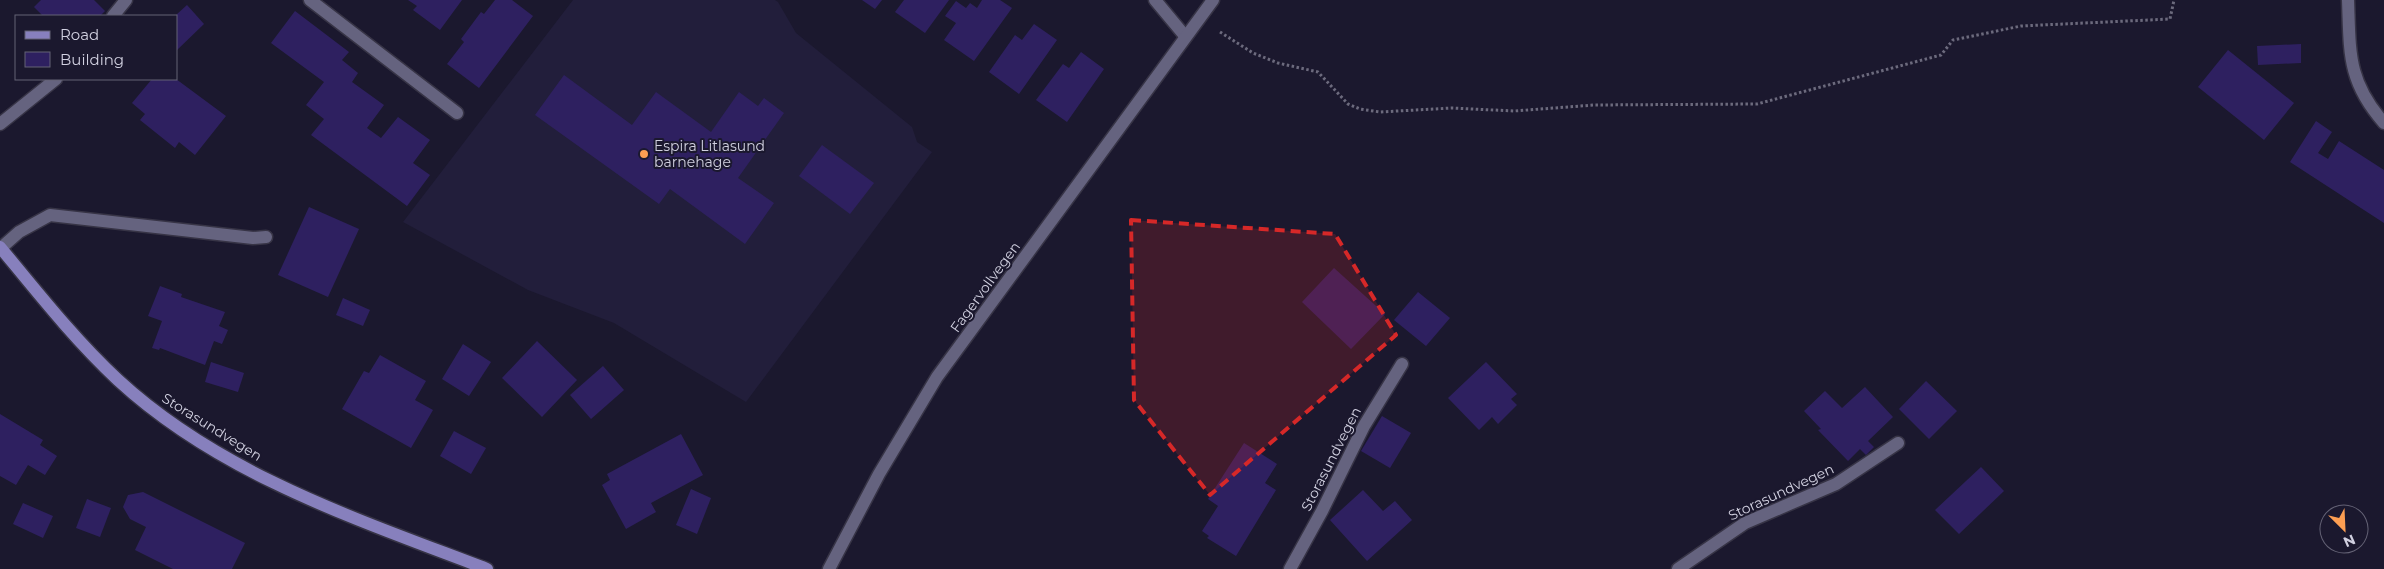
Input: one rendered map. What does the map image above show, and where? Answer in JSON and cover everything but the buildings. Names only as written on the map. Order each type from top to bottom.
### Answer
[{"type":"main road","name":"Storasundvegen","points":[[0,248],[90,352],[120,381],[182,429],[260,475],[357,519],[487,569]]},
{"type":"street","points":[[114,15],[126,0]]},
{"type":"street","points":[[310,0],[458,113]]},
{"type":"street","points":[[1156,0],[1185,36]]},
{"type":"street","name":"Fagervollvegen","points":[[829,569],[879,474],[937,377],[1133,112],[1185,36],[1213,0]]},
{"type":"street","points":[[2348,0],[2351,62],[2362,93],[2384,123]]},
{"type":"street","points":[[0,124],[55,80]]},
{"type":"street","name":"Storasundvegen","points":[[0,248],[19,232],[50,216],[253,238],[266,237]]},
{"type":"street","name":"Storasundvegen","points":[[1290,569],[1322,511],[1364,426],[1402,364]]},
{"type":"street","name":"Storasundvegen","points":[[1678,569],[1745,523],[1836,484],[1898,443]]},
{"type":"path","points":[[1199,18],[1253,53],[1278,64],[1318,72],[1348,104],[1360,109],[1380,112],[1452,108],[1514,111],[1594,105],[1757,104],[1941,54],[1953,40],[1989,32],[2021,26],[2170,19],[2174,0]]},
{"type":"highlighted area","points":[[1131,220],[1335,234],[1396,335],[1210,495],[1134,400]]},
{"type":"shaded area","points":[[573,0],[775,0],[796,33],[912,127],[917,142],[932,152],[746,402],[614,323],[528,290],[403,222]]},
{"type":"place","name":"Espira Litlasund barnehage","points":[[644,154]]}]
